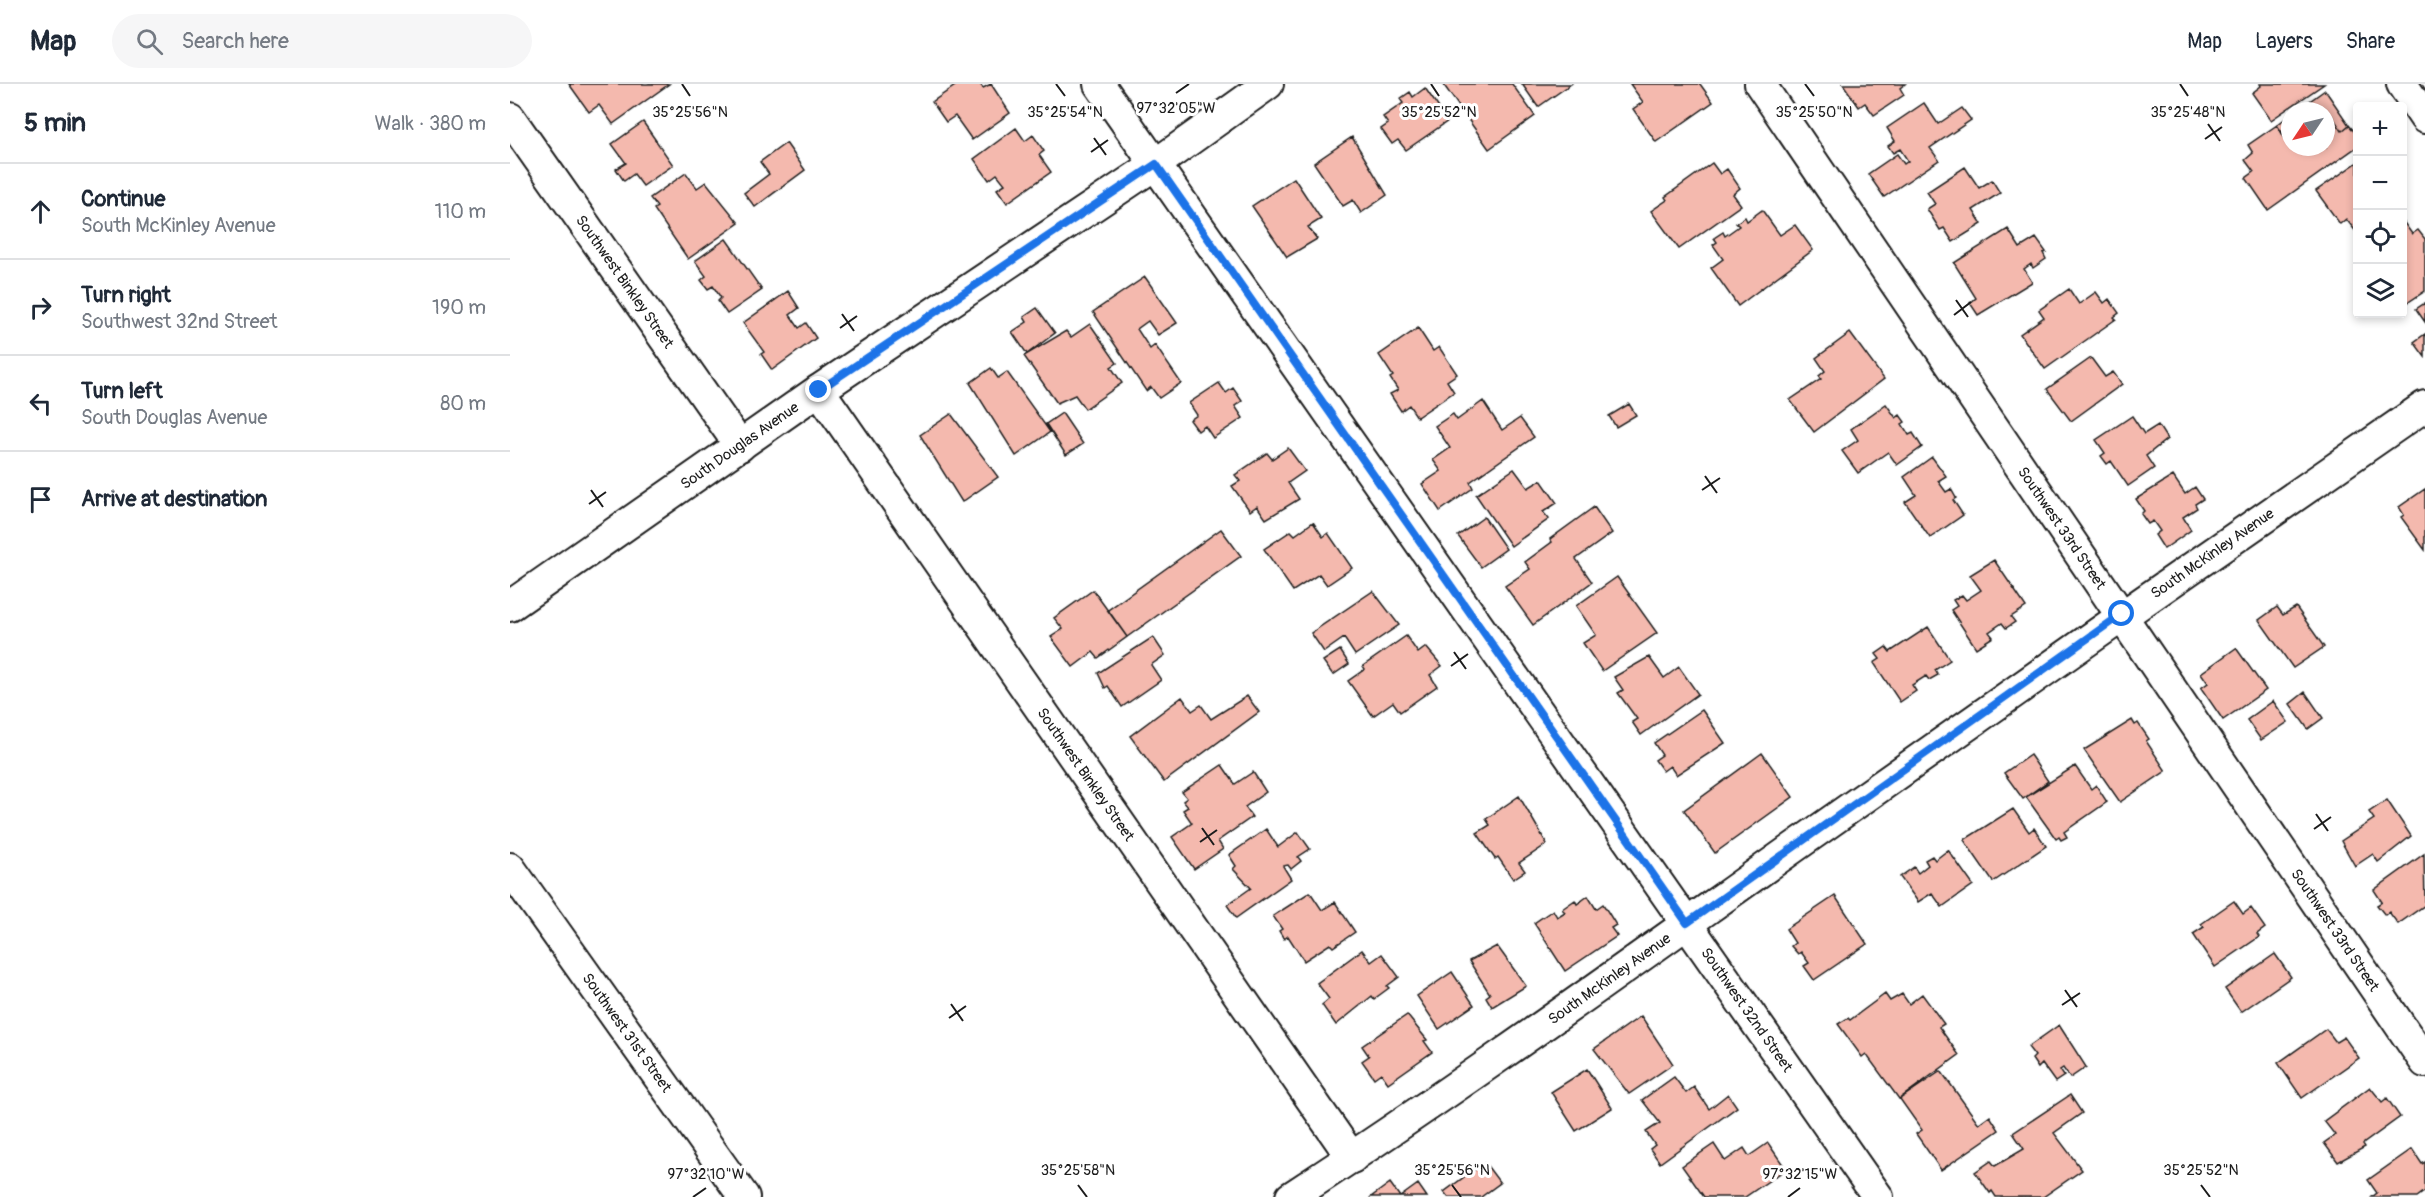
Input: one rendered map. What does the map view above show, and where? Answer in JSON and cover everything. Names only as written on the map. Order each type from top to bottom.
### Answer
[{"type":"street","name":"Southwest 32nd Street","points":[[1099,84],[1878,1197]]},
{"type":"street","name":"South Douglas Avenue","points":[[510,606],[819,390],[1156,164],[1268,84]]},
{"type":"street","name":"Southwest 33rd Street","points":[[1760,84],[2425,1062]]},
{"type":"street","points":[[2402,84],[2425,118]]},
{"type":"street","name":"Southwest Binkley Street","points":[[510,118],[740,446]]},
{"type":"street","name":"Southwest Binkley Street","points":[[819,390],[1352,1158]]},
{"type":"street","name":"South McKinley Avenue","points":[[1292,1197],[1352,1158],[1687,923],[2122,614],[2425,406]]},
{"type":"street","name":"Southwest 31st Street","points":[[510,868],[744,1197]]},
{"type":"building","points":[[569,84],[669,84],[613,124],[599,105],[589,112]]},
{"type":"building","points":[[958,84],[980,84],[983,88],[991,84],[1010,113],[972,140],[955,116],[946,122],[932,102]]},
{"type":"building","points":[[1443,84],[1512,84],[1535,116],[1489,149]]},
{"type":"building","points":[[1522,84],[1571,84],[1538,107]]},
{"type":"building","points":[[1630,84],[1700,84],[1713,102],[1656,142],[1633,109],[1643,102]]},
{"type":"building","points":[[1843,84],[1905,84],[1900,88],[1904,95],[1874,115],[1865,103],[1859,107]]},
{"type":"building","points":[[2260,84],[2324,84],[2298,102],[2281,102],[2281,113],[2271,120],[2252,93],[2261,86]]},
{"type":"building","points":[[1425,88],[1448,121],[1406,150],[1398,140],[1392,144],[1381,129],[1388,124],[1383,117],[1403,103],[1400,99],[1410,92],[1413,97]]},
{"type":"building","points":[[2325,90],[2333,102],[2308,102]]},
{"type":"building","points":[[1924,103],[1938,124],[1962,108],[1971,120],[1930,148],[1939,160],[1884,197],[1868,174],[1897,154],[1904,164],[1908,161],[1900,149],[1893,153],[1888,146],[1895,141],[1887,128]]},
{"type":"building","points":[[2335,105],[2349,125],[2342,131],[2335,120]]},
{"type":"building","points":[[2335,120],[2342,131],[2349,125],[2353,130],[2353,150],[2268,210],[2246,178],[2254,172],[2245,160],[2253,153],[2248,145],[2277,125],[2281,132],[2281,156],[2335,156]]},
{"type":"building","points":[[643,122],[673,165],[643,186],[634,174],[624,181],[616,169],[626,163],[612,144]]},
{"type":"building","points":[[1016,128],[1025,141],[1033,135],[1044,151],[1039,155],[1051,172],[1007,203],[997,189],[1005,184],[997,174],[989,180],[974,159]]},
{"type":"building","points":[[1352,137],[1387,195],[1361,213],[1353,200],[1343,206],[1314,163]]},
{"type":"building","points":[[786,143],[805,170],[755,207],[744,193],[769,174],[760,162]]},
{"type":"building","points":[[1712,163],[1720,174],[1727,169],[1740,188],[1733,194],[1741,205],[1679,249],[1651,211],[1667,200],[1665,197]]},
{"type":"building","points":[[2353,165],[2353,228],[2346,219],[2340,224],[2316,191]]},
{"type":"building","points":[[1965,167],[1979,188],[1992,180],[2000,193],[1973,210],[1982,224],[1953,242],[1944,228],[1940,230],[1927,209],[1935,204],[1927,192]]},
{"type":"building","points":[[686,173],[697,188],[706,182],[739,223],[688,259],[654,209],[657,207],[650,198]]},
{"type":"building","points":[[1294,178],[1321,219],[1308,227],[1317,239],[1287,257],[1252,206]]},
{"type":"building","points":[[1762,210],[1780,235],[1795,225],[1813,250],[1738,306],[1711,268],[1723,259],[1713,245],[1717,242],[1714,238],[1723,232],[1725,236],[1739,226],[1736,223],[1745,217],[1747,221]]},
{"type":"building","points":[[2407,227],[2412,234],[2418,230],[2425,239],[2425,291],[2407,303]]},
{"type":"building","points":[[2008,229],[2020,248],[2036,238],[2046,252],[2043,253],[2046,259],[2033,268],[2031,264],[2024,269],[2032,282],[1978,315],[1970,303],[1976,298],[1954,263]]},
{"type":"building","points":[[726,239],[762,290],[727,314],[718,301],[721,298],[713,286],[708,289],[701,280],[706,276],[695,261]]},
{"type":"building","points":[[1145,277],[1177,323],[1158,335],[1148,321],[1137,329],[1150,349],[1155,345],[1181,383],[1159,398],[1151,387],[1146,391],[1093,312]]},
{"type":"building","points":[[2069,289],[2079,304],[2096,292],[2104,303],[2109,299],[2119,313],[2114,317],[2116,319],[2045,369],[2020,334],[2044,317],[2039,310]]},
{"type":"building","points":[[788,291],[799,308],[790,315],[799,328],[806,323],[816,338],[772,370],[761,354],[764,352],[743,323]]},
{"type":"building","points":[[2425,303],[2425,322],[2416,309]]},
{"type":"building","points":[[1037,308],[1055,333],[1027,354],[1012,332],[1027,322],[1024,317]]},
{"type":"building","points":[[1090,324],[1117,363],[1111,367],[1122,383],[1085,409],[1075,395],[1057,403],[1024,356],[1066,331],[1071,337]]},
{"type":"building","points":[[1418,328],[1433,351],[1439,347],[1457,374],[1447,381],[1454,392],[1417,417],[1409,405],[1401,411],[1390,394],[1398,390],[1390,378],[1393,376],[1379,355]]},
{"type":"building","points":[[1850,333],[1884,379],[1814,432],[1790,400],[1821,379],[1819,376],[1825,371],[1816,358]]},
{"type":"building","points":[[2425,334],[2425,357],[2414,342]]},
{"type":"building","points":[[2091,358],[2105,377],[2113,372],[2122,384],[2071,421],[2047,389]]},
{"type":"building","points":[[991,368],[998,378],[1007,372],[1050,432],[1016,456],[970,383]]},
{"type":"building","points":[[1219,383],[1226,393],[1233,388],[1242,401],[1235,406],[1243,418],[1213,438],[1205,426],[1198,431],[1190,420],[1197,415],[1189,403]]},
{"type":"building","points":[[1483,401],[1502,430],[1520,418],[1534,437],[1470,482],[1473,488],[1440,511],[1422,484],[1441,471],[1433,460],[1450,448],[1435,426],[1453,414],[1457,420]]},
{"type":"building","points":[[1629,404],[1636,415],[1616,427],[1609,416]]},
{"type":"building","points":[[1886,404],[1896,418],[1900,415],[1905,422],[1902,424],[1909,435],[1913,433],[1922,447],[1897,465],[1888,452],[1858,473],[1842,451],[1858,440],[1851,429]]},
{"type":"building","points":[[1062,413],[1083,444],[1066,455],[1046,424]]},
{"type":"building","points":[[951,414],[998,477],[962,502],[920,435]]},
{"type":"building","points":[[2132,416],[2144,434],[2158,425],[2167,439],[2146,456],[2154,468],[2128,486],[2111,461],[2107,464],[2101,456],[2105,453],[2096,440]]},
{"type":"building","points":[[1288,448],[1305,471],[1288,483],[1299,499],[1266,519],[1257,506],[1250,511],[1232,486],[1240,481],[1235,475],[1267,453],[1272,459]]},
{"type":"building","points":[[1932,457],[1946,476],[1938,481],[1946,492],[1951,489],[1956,498],[1953,500],[1963,515],[1930,538],[1905,502],[1916,495],[1904,477]]},
{"type":"building","points":[[1514,469],[1528,488],[1541,480],[1557,503],[1543,512],[1549,519],[1511,546],[1476,495]]},
{"type":"building","points":[[2173,476],[2185,494],[2195,487],[2203,499],[2195,504],[2197,508],[2183,517],[2191,530],[2164,549],[2155,535],[2160,531],[2153,521],[2148,524],[2141,514],[2144,511],[2136,499]]},
{"type":"building","points":[[2425,489],[2425,550],[2401,517],[2404,515],[2399,507]]},
{"type":"building","points":[[1594,507],[1612,533],[1576,559],[1592,582],[1533,625],[1505,586],[1530,569],[1525,562],[1552,542],[1550,539]]},
{"type":"building","points":[[1484,517],[1506,549],[1481,567],[1458,536]]},
{"type":"building","points":[[1313,522],[1323,537],[1328,533],[1352,568],[1327,585],[1319,574],[1293,591],[1264,549],[1291,531],[1295,535]]},
{"type":"building","points":[[1221,529],[1241,556],[1127,637],[1108,610]]},
{"type":"building","points":[[1994,560],[2026,607],[2011,617],[2015,622],[2006,628],[2002,623],[1989,632],[1993,637],[1976,648],[1951,610],[1957,606],[1953,600],[1962,595],[1966,600],[1981,590],[1970,575]]},
{"type":"building","points":[[1617,577],[1657,633],[1602,671],[1583,643],[1596,635],[1576,606]]},
{"type":"building","points":[[1093,590],[1127,637],[1098,658],[1093,652],[1073,667],[1051,637],[1063,629],[1054,618]]},
{"type":"building","points":[[1373,591],[1399,625],[1355,655],[1344,638],[1324,652],[1311,633]]},
{"type":"building","points":[[2277,607],[2283,615],[2296,607],[2324,647],[2293,668],[2259,620]]},
{"type":"building","points":[[1928,627],[1950,660],[1935,670],[1938,675],[1929,680],[1926,676],[1912,685],[1916,691],[1900,702],[1874,663],[1880,659],[1876,654],[1886,647],[1890,652]]},
{"type":"building","points":[[1406,636],[1418,653],[1426,647],[1442,666],[1430,675],[1437,686],[1400,712],[1393,702],[1373,716],[1348,681],[1365,669],[1363,666]]},
{"type":"building","points":[[1153,637],[1165,655],[1151,665],[1161,680],[1122,707],[1108,686],[1105,688],[1098,673]]},
{"type":"building","points":[[2236,648],[2266,690],[2223,720],[2201,688],[2208,683],[2201,673]]},
{"type":"building","points":[[1340,650],[1349,664],[1333,675],[1323,661]]},
{"type":"building","points":[[1649,657],[1664,678],[1679,667],[1698,694],[1641,735],[1632,722],[1637,719],[1618,693],[1623,690],[1614,677]]},
{"type":"building","points":[[2305,692],[2323,718],[2308,729],[2290,704]]},
{"type":"building","points":[[1247,696],[1259,712],[1164,782],[1130,736],[1182,697],[1192,711],[1201,705],[1211,719]]},
{"type":"building","points":[[2273,701],[2288,722],[2261,740],[2247,720]]},
{"type":"building","points":[[1702,710],[1725,743],[1676,775],[1670,766],[1663,771],[1655,760],[1662,755],[1654,743]]},
{"type":"building","points":[[2132,720],[2135,725],[2138,723],[2149,739],[2146,741],[2166,771],[2120,802],[2084,750]]},
{"type":"building","points":[[1762,753],[1793,797],[1715,853],[1684,810]]},
{"type":"building","points":[[2030,755],[2048,781],[2023,799],[2004,773]]},
{"type":"building","points":[[1222,765],[1235,784],[1253,772],[1266,792],[1245,807],[1252,817],[1218,841],[1223,849],[1194,869],[1172,837],[1192,823],[1183,810],[1188,807],[1183,801],[1187,798],[1182,792]]},
{"type":"building","points":[[2075,766],[2091,789],[2096,785],[2107,802],[2064,832],[2067,837],[2061,840],[2059,837],[2056,839],[2026,797]]},
{"type":"building","points":[[1519,796],[1547,844],[1519,863],[1525,871],[1513,879],[1498,857],[1495,859],[1477,833],[1490,825],[1486,819]]},
{"type":"building","points":[[2387,800],[2411,836],[2378,862],[2373,854],[2355,866],[2341,841],[2374,819],[2369,812]]},
{"type":"building","points":[[2013,809],[2029,832],[2034,828],[2046,846],[1993,882],[1964,840]]},
{"type":"building","points":[[1266,829],[1278,847],[1298,832],[1310,849],[1298,857],[1301,861],[1291,869],[1288,865],[1283,866],[1291,879],[1236,918],[1227,905],[1251,888],[1233,869],[1236,866],[1229,855]]},
{"type":"building","points":[[1948,850],[1973,885],[1942,907],[1932,893],[1918,902],[1900,877],[1914,867],[1918,873],[1928,865],[1925,860],[1932,856],[1935,860]]},
{"type":"building","points":[[2424,854],[2425,905],[2398,924],[2389,912],[2385,915],[2377,905],[2382,902],[2374,890]]},
{"type":"building","points":[[1310,892],[1322,910],[1335,902],[1355,932],[1333,947],[1330,944],[1304,961],[1288,936],[1284,939],[1279,931],[1282,929],[1273,916]]},
{"type":"building","points":[[1588,896],[1596,909],[1603,904],[1616,925],[1611,928],[1617,936],[1565,971],[1534,923],[1553,910],[1557,917],[1565,912],[1562,909],[1575,900],[1577,904]]},
{"type":"building","points":[[1835,896],[1867,944],[1814,980],[1804,966],[1809,963],[1801,952],[1798,954],[1791,946],[1795,943],[1786,929]]},
{"type":"building","points":[[2234,901],[2243,914],[2251,908],[2265,928],[2257,934],[2259,937],[2215,967],[2193,934],[2204,927],[2201,924]]},
{"type":"building","points":[[1497,946],[1526,986],[1492,1007],[1486,997],[1490,994],[1469,961]]},
{"type":"building","points":[[1362,950],[1371,962],[1382,954],[1399,977],[1387,986],[1389,988],[1374,999],[1372,996],[1336,1025],[1322,1005],[1329,999],[1317,983]]},
{"type":"building","points":[[2275,954],[2291,977],[2241,1012],[2225,989]]},
{"type":"building","points":[[1452,972],[1474,1005],[1439,1029],[1417,996]]},
{"type":"building","points":[[1885,994],[1890,1001],[1902,994],[1909,1004],[1922,994],[1944,1024],[1939,1027],[1959,1055],[1899,1099],[1866,1054],[1862,1057],[1838,1024],[1848,1018],[1850,1020]]},
{"type":"building","points":[[1407,1015],[1427,1040],[1424,1041],[1432,1052],[1388,1083],[1381,1073],[1374,1078],[1362,1061],[1369,1056],[1362,1046]]},
{"type":"building","points":[[1641,1016],[1673,1064],[1629,1094],[1594,1049]]},
{"type":"building","points":[[2059,1025],[2086,1067],[2070,1078],[2063,1068],[2060,1070],[2064,1076],[2055,1082],[2042,1064],[2038,1068],[2032,1059],[2035,1056],[2028,1047]]},
{"type":"building","points":[[2326,1029],[2336,1042],[2344,1037],[2359,1058],[2302,1098],[2278,1063]]},
{"type":"building","points":[[1587,1069],[1612,1108],[1576,1131],[1551,1092]]},
{"type":"building","points":[[1941,1071],[1979,1124],[1990,1116],[1999,1130],[1941,1170],[1916,1134],[1922,1130],[1900,1099]]},
{"type":"building","points":[[1674,1077],[1686,1093],[1694,1087],[1709,1109],[1728,1094],[1737,1107],[1660,1163],[1650,1149],[1655,1145],[1646,1132],[1660,1123],[1642,1100]]},
{"type":"building","points":[[2370,1087],[2382,1102],[2387,1098],[2400,1117],[2363,1144],[2365,1147],[2338,1162],[2324,1143],[2335,1135],[2324,1121]]},
{"type":"building","points":[[2070,1095],[2082,1113],[2054,1133],[2082,1170],[2043,1197],[1996,1197],[1992,1191],[1990,1193],[1975,1172],[1991,1161],[1995,1166],[2024,1149],[2013,1133]]},
{"type":"building","points":[[1768,1143],[1786,1169],[1745,1197],[1704,1197],[1682,1166],[1714,1144],[1725,1161],[1744,1148],[1749,1156]]},
{"type":"building","points":[[2412,1149],[2422,1164],[2425,1162],[2425,1191],[2417,1197],[2372,1197],[2377,1193],[2368,1180]]},
{"type":"building","points":[[1485,1163],[1500,1183],[1481,1197],[1448,1197],[1444,1192],[1464,1177],[1462,1174],[1471,1168],[1473,1171]]},
{"type":"building","points":[[1390,1183],[1400,1197],[1371,1197]]},
{"type":"building","points":[[1418,1184],[1427,1197],[1400,1197]]},
{"type":"route","points":[[819,390],[1156,164],[1687,923],[2122,614]]}]
